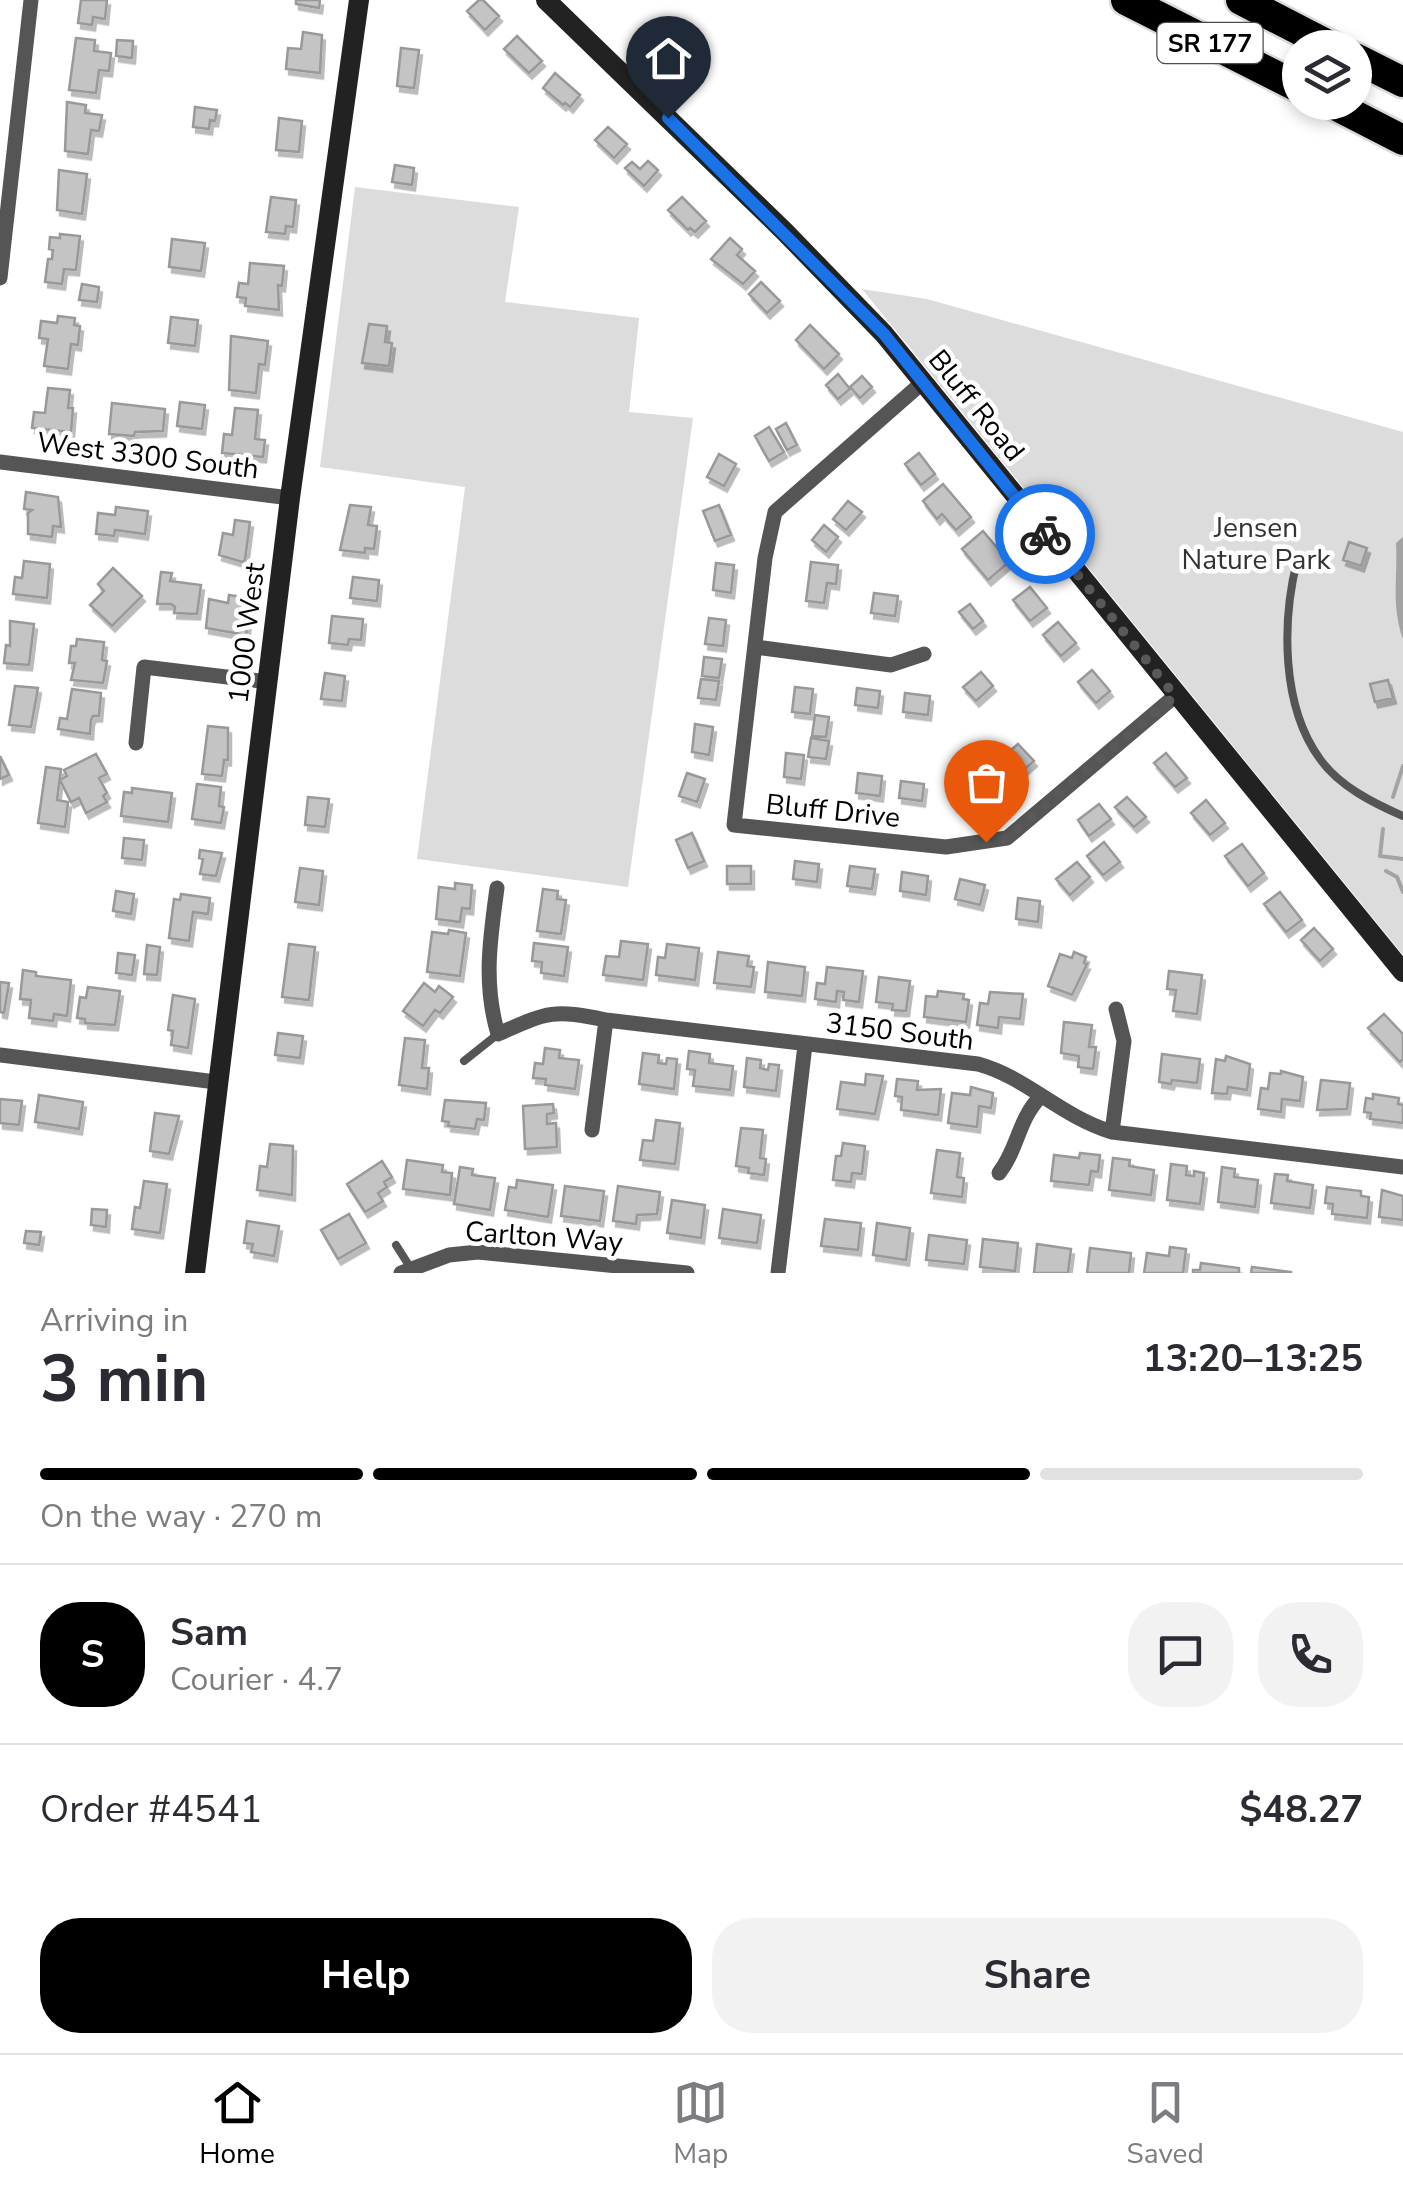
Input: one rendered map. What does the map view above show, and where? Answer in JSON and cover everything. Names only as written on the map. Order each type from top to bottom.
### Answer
[{"type":"highway","name":"SR 177","points":[[1126,0],[1282,79]]},
{"type":"highway","name":"SR 177","points":[[1241,0],[1299,30]]},
{"type":"highway","points":[[1372,66],[1403,82]]},
{"type":"highway","points":[[1364,120],[1403,140]]},
{"type":"main road","name":"1000 West","points":[[195,1273],[290,498],[359,0]]},
{"type":"main road","name":"Bluff Road","points":[[546,0],[786,232],[884,334],[1175,696],[1400,963]]},
{"type":"street","points":[[0,278],[31,0]]},
{"type":"street","name":"Bluff Drive","points":[[923,382],[775,512],[765,558],[734,825],[946,847],[1007,838],[1175,696]]},
{"type":"street","name":"West 3300 South","points":[[0,462],[290,498]]},
{"type":"street","points":[[755,646],[890,665],[924,654]]},
{"type":"street","points":[[136,743],[144,667],[268,682]]},
{"type":"street","points":[[496,888],[487,978],[498,1034]]},
{"type":"street","points":[[1112,1132],[1124,1041],[1116,1009]]},
{"type":"street","name":"3150 South","points":[[498,1034],[542,1014],[567,1012],[606,1020],[978,1064],[1007,1075],[1084,1123],[1112,1132],[1403,1168]]},
{"type":"street","points":[[592,1130],[606,1020]]},
{"type":"street","points":[[778,1273],[805,1045]]},
{"type":"street","points":[[0,1055],[216,1082]]},
{"type":"street","points":[[998,1174],[1010,1159],[1020,1123],[1040,1097]]},
{"type":"street","name":"Carlton Way","points":[[406,1270],[448,1255],[478,1252],[687,1273]]},
{"type":"lane","points":[[1298,561],[1288,596],[1287,648],[1303,726],[1320,759],[1346,784],[1403,816]]},
{"type":"lane","points":[[464,1062],[498,1034]]},
{"type":"lane","points":[[396,1245],[406,1270]]},
{"type":"green space","points":[[355,187],[519,207],[505,302],[639,318],[629,412],[693,418],[628,887],[417,859],[465,487],[320,467]]},
{"type":"green space","name":"Jensen Nature Park","points":[[862,289],[927,299],[1403,432],[1403,955]]},
{"type":"shaded area","points":[[1403,537],[1403,639],[1397,615],[1396,543]]},
{"type":"building","points":[[81,0],[107,0],[105,19],[93,17],[92,25],[78,23]]},
{"type":"building","points":[[296,0],[320,0],[319,8],[296,4]]},
{"type":"building","points":[[479,0],[499,16],[485,30],[467,11]]},
{"type":"building","points":[[303,32],[322,35],[320,73],[286,69],[288,48],[301,49]]},
{"type":"building","points":[[517,36],[542,61],[529,73],[504,49]]},
{"type":"building","points":[[76,38],[95,40],[94,51],[111,53],[109,71],[99,70],[96,93],[69,90]]},
{"type":"building","points":[[117,40],[133,41],[132,58],[116,56]]},
{"type":"building","points":[[401,48],[419,50],[414,88],[397,86]]},
{"type":"building","points":[[555,73],[580,95],[570,107],[543,88]]},
{"type":"building","points":[[67,102],[86,105],[85,113],[102,115],[99,131],[91,130],[88,154],[65,151]]},
{"type":"building","points":[[195,107],[217,110],[209,129],[193,127]]},
{"type":"building","points":[[279,118],[302,121],[299,152],[276,150]]},
{"type":"building","points":[[608,127],[627,144],[614,158],[595,140]]},
{"type":"building","points":[[648,161],[658,170],[644,186],[625,168],[632,162],[640,169]]},
{"type":"building","points":[[395,165],[414,168],[412,185],[392,182]]},
{"type":"building","points":[[59,170],[87,174],[82,214],[57,210]]},
{"type":"building","points":[[271,197],[296,200],[293,227],[286,226],[285,234],[266,232]]},
{"type":"building","points":[[682,197],[706,221],[695,232],[668,210]]},
{"type":"building","points":[[60,234],[80,236],[76,270],[64,269],[62,284],[45,282],[53,250],[49,249],[50,237],[60,238]]},
{"type":"building","points":[[730,238],[742,249],[737,255],[755,271],[743,284],[711,259]]},
{"type":"building","points":[[172,239],[205,243],[201,271],[169,267]]},
{"type":"building","points":[[250,263],[284,266],[282,286],[278,285],[279,310],[245,306],[246,298],[237,297],[239,283],[248,284]]},
{"type":"building","points":[[761,282],[780,301],[767,313],[749,294]]},
{"type":"building","points":[[82,284],[99,287],[97,302],[79,300]]},
{"type":"building","points":[[58,316],[75,318],[74,325],[80,326],[78,345],[71,344],[68,369],[44,366],[48,339],[39,338],[41,321],[57,323]]},
{"type":"building","points":[[171,317],[198,320],[195,346],[168,343]]},
{"type":"building","points":[[369,324],[387,326],[385,342],[392,343],[389,366],[362,363]]},
{"type":"building","points":[[810,325],[839,354],[824,369],[796,340]]},
{"type":"building","points":[[231,336],[268,341],[265,365],[259,364],[256,393],[229,390]]},
{"type":"building","points":[[838,374],[850,389],[838,399],[826,385]]},
{"type":"building","points":[[862,376],[872,387],[860,398],[850,387]]},
{"type":"building","points":[[48,388],[70,390],[71,432],[32,428],[34,412],[45,413]]},
{"type":"building","points":[[180,402],[205,405],[202,429],[177,426]]},
{"type":"building","points":[[112,403],[165,409],[163,431],[135,432],[134,436],[109,434]]},
{"type":"building","points":[[235,408],[258,410],[255,439],[265,440],[263,457],[222,453],[224,434],[232,435]]},
{"type":"building","points":[[786,423],[797,445],[787,450],[776,429]]},
{"type":"building","points":[[769,427],[784,452],[769,461],[755,436]]},
{"type":"building","points":[[919,453],[935,474],[921,485],[905,464]]},
{"type":"building","points":[[719,454],[736,464],[724,486],[707,477]]},
{"type":"building","points":[[943,484],[971,517],[956,530],[942,514],[937,519],[923,501]]},
{"type":"building","points":[[26,492],[58,497],[61,527],[53,526],[52,537],[28,534],[28,513],[32,510],[24,509]]},
{"type":"building","points":[[848,501],[862,512],[846,530],[833,519]]},
{"type":"building","points":[[350,505],[371,507],[368,525],[377,526],[374,549],[365,548],[365,553],[340,550]]},
{"type":"building","points":[[719,505],[731,535],[715,541],[703,511]]},
{"type":"building","points":[[116,507],[148,511],[145,534],[115,530],[114,536],[96,534],[98,513],[115,515]]},
{"type":"building","points":[[235,520],[250,522],[242,562],[219,555],[223,533],[233,535]]},
{"type":"building","points":[[824,525],[838,537],[826,552],[812,540]]},
{"type":"building","points":[[983,531],[1009,562],[988,580],[962,549]]},
{"type":"building","points":[[1349,542],[1367,548],[1361,566],[1343,560]]},
{"type":"building","points":[[24,561],[50,564],[47,598],[13,594],[15,577],[22,578]]},
{"type":"building","points":[[811,562],[838,565],[836,584],[827,583],[824,603],[806,601]]},
{"type":"building","points":[[716,563],[734,565],[731,593],[713,590]]},
{"type":"building","points":[[113,568],[142,596],[112,626],[90,605],[104,591],[98,584]]},
{"type":"building","points":[[161,572],[172,573],[170,581],[201,585],[197,614],[174,613],[171,604],[157,604]]},
{"type":"building","points":[[353,577],[379,580],[377,601],[350,598]]},
{"type":"building","points":[[1030,587],[1047,608],[1030,621],[1013,600]]},
{"type":"building","points":[[874,593],[898,596],[895,616],[871,613]]},
{"type":"building","points":[[229,595],[243,597],[242,605],[250,606],[246,635],[206,628],[209,599],[228,603]]},
{"type":"building","points":[[970,604],[983,621],[973,629],[959,612]]},
{"type":"building","points":[[332,616],[363,619],[361,640],[349,639],[348,645],[329,643]]},
{"type":"building","points":[[709,618],[726,620],[723,646],[705,644]]},
{"type":"building","points":[[10,621],[34,624],[29,665],[4,663],[6,645],[10,646]]},
{"type":"building","points":[[1058,622],[1076,643],[1061,656],[1043,635]]},
{"type":"building","points":[[77,639],[104,642],[102,660],[107,661],[103,683],[71,680],[75,663],[69,663],[71,646],[76,646]]},
{"type":"building","points":[[704,657],[722,659],[719,678],[702,676]]},
{"type":"building","points":[[1092,670],[1110,691],[1096,703],[1078,682]]},
{"type":"building","points":[[981,672],[993,686],[976,701],[963,687]]},
{"type":"building","points":[[325,673],[345,676],[342,701],[321,699]]},
{"type":"building","points":[[701,679],[719,681],[716,700],[698,698]]},
{"type":"building","points":[[1388,680],[1393,698],[1375,702],[1370,684]]},
{"type":"building","points":[[15,686],[38,688],[31,727],[9,725]]},
{"type":"building","points":[[795,687],[813,689],[810,714],[792,712]]},
{"type":"building","points":[[857,688],[880,691],[878,708],[855,705]]},
{"type":"building","points":[[72,689],[101,693],[99,716],[91,720],[90,734],[58,729],[60,718],[67,719]]},
{"type":"building","points":[[905,693],[930,696],[928,715],[903,712]]},
{"type":"building","points":[[815,715],[829,717],[826,737],[812,736]]},
{"type":"building","points":[[695,724],[713,727],[709,755],[692,752]]},
{"type":"building","points":[[208,726],[228,728],[228,760],[224,760],[222,776],[202,774]]},
{"type":"building","points":[[811,738],[829,741],[826,759],[808,757]]},
{"type":"building","points":[[1018,744],[1034,761],[1019,774],[1004,756]]},
{"type":"building","points":[[786,753],[804,755],[801,779],[784,777]]},
{"type":"building","points":[[1166,753],[1187,778],[1175,787],[1154,763]]},
{"type":"building","points":[[96,754],[107,774],[99,778],[107,802],[86,813],[79,798],[71,802],[60,780],[67,776],[64,770]]},
{"type":"building","points":[[0,756],[9,775],[0,779]]},
{"type":"building","points":[[998,763],[1008,780],[987,792],[978,775]]},
{"type":"building","points":[[46,767],[61,769],[57,800],[68,802],[65,827],[38,823]]},
{"type":"building","points":[[687,773],[705,779],[697,802],[679,796]]},
{"type":"building","points":[[858,773],[882,776],[880,796],[856,793]]},
{"type":"building","points":[[901,781],[924,784],[922,801],[899,798]]},
{"type":"building","points":[[197,784],[221,787],[221,823],[192,819]]},
{"type":"building","points":[[132,788],[172,793],[168,822],[121,816],[124,792],[132,793]]},
{"type":"building","points":[[308,797],[329,799],[325,827],[305,825]]},
{"type":"building","points":[[1127,797],[1146,817],[1134,827],[1115,807]]},
{"type":"building","points":[[1206,800],[1225,823],[1210,835],[1191,813]]},
{"type":"building","points":[[1099,804],[1111,819],[1089,836],[1078,820]]},
{"type":"building","points":[[692,833],[704,861],[688,868],[676,840]]},
{"type":"building","points":[[124,838],[144,840],[142,860],[122,858]]},
{"type":"building","points":[[1104,842],[1120,862],[1103,875],[1087,856]]},
{"type":"building","points":[[1242,844],[1264,873],[1248,886],[1225,856]]},
{"type":"building","points":[[200,850],[222,853],[216,876],[200,874]]},
{"type":"building","points":[[795,861],[819,864],[817,882],[793,879]]},
{"type":"building","points":[[1077,862],[1090,877],[1070,895],[1056,879]]},
{"type":"building","points":[[727,866],[751,866],[751,884],[727,884]]},
{"type":"building","points":[[850,866],[875,869],[872,889],[847,886]]},
{"type":"building","points":[[300,868],[323,871],[319,905],[295,902]]},
{"type":"building","points":[[902,872],[928,876],[926,895],[900,891]]},
{"type":"building","points":[[960,879],[985,885],[980,905],[955,899]]},
{"type":"building","points":[[455,883],[472,885],[470,909],[462,908],[460,922],[436,919],[439,887],[455,889]]},
{"type":"building","points":[[543,889],[558,891],[557,899],[566,900],[561,934],[537,931]]},
{"type":"building","points":[[116,891],[134,894],[131,914],[113,911]]},
{"type":"building","points":[[1280,892],[1302,920],[1286,932],[1264,904]]},
{"type":"building","points":[[181,894],[210,898],[208,914],[193,912],[189,941],[169,938],[174,899],[180,900]]},
{"type":"building","points":[[1018,898],[1040,901],[1038,922],[1016,919]]},
{"type":"building","points":[[1314,928],[1333,949],[1320,961],[1301,940]]},
{"type":"building","points":[[449,930],[466,933],[460,976],[427,972],[432,932],[448,934]]},
{"type":"building","points":[[621,941],[648,944],[643,980],[603,975],[606,956],[619,957]]},
{"type":"building","points":[[534,943],[568,947],[564,976],[541,973],[542,962],[532,961]]},
{"type":"building","points":[[289,944],[315,947],[309,1000],[282,997]]},
{"type":"building","points":[[667,944],[699,948],[695,980],[656,975],[658,957],[665,958]]},
{"type":"building","points":[[147,945],[160,947],[157,975],[144,974]]},
{"type":"building","points":[[718,952],[749,956],[747,966],[754,967],[751,987],[714,983]]},
{"type":"building","points":[[1074,952],[1086,957],[1087,964],[1072,995],[1048,986],[1060,954],[1072,958]]},
{"type":"building","points":[[118,953],[135,955],[132,975],[116,973]]},
{"type":"building","points":[[768,962],[805,967],[802,996],[765,992]]},
{"type":"building","points":[[827,967],[863,971],[859,1002],[843,1000],[844,992],[837,991],[836,1002],[815,999],[817,983],[825,984]]},
{"type":"building","points":[[23,970],[36,972],[36,976],[71,980],[67,1016],[54,1014],[53,1021],[29,1018],[31,1000],[20,999]]},
{"type":"building","points":[[1169,971],[1202,975],[1197,1014],[1173,1011],[1176,990],[1167,989]]},
{"type":"building","points":[[879,977],[910,981],[906,1011],[892,1010],[893,1004],[876,1002]]},
{"type":"building","points":[[0,982],[9,983],[4,1013],[0,1012]]},
{"type":"building","points":[[424,983],[435,992],[439,986],[453,997],[440,1013],[435,1010],[423,1026],[403,1011]]},
{"type":"building","points":[[88,987],[120,991],[115,1025],[85,1023],[85,1019],[77,1018],[80,997],[86,998]]},
{"type":"building","points":[[938,991],[964,994],[963,999],[969,1000],[966,1022],[924,1017],[926,996],[937,997]]},
{"type":"building","points":[[990,992],[1023,994],[1020,1019],[999,1017],[998,1028],[977,1025],[980,1003],[988,1004]]},
{"type":"building","points":[[173,995],[195,999],[188,1048],[171,1045],[173,1031],[168,1030]]},
{"type":"building","points":[[1384,1014],[1403,1034],[1400,1062],[1368,1028]]},
{"type":"building","points":[[1064,1022],[1092,1025],[1089,1047],[1096,1047],[1093,1069],[1078,1067],[1079,1056],[1061,1053]]},
{"type":"building","points":[[278,1033],[303,1036],[300,1058],[275,1055]]},
{"type":"building","points":[[405,1038],[425,1040],[422,1068],[429,1068],[427,1089],[399,1085]]},
{"type":"building","points":[[545,1048],[560,1050],[559,1058],[579,1060],[575,1089],[545,1085],[546,1079],[533,1078],[535,1063],[543,1064]]},
{"type":"building","points":[[689,1051],[710,1054],[709,1063],[733,1066],[730,1090],[693,1086],[695,1070],[687,1069]]},
{"type":"building","points":[[643,1053],[659,1055],[658,1063],[666,1064],[667,1058],[677,1059],[674,1089],[639,1084]]},
{"type":"building","points":[[1162,1054],[1200,1059],[1197,1083],[1159,1082]]},
{"type":"building","points":[[1226,1056],[1250,1064],[1247,1090],[1228,1087],[1227,1094],[1212,1093],[1216,1059],[1225,1061]]},
{"type":"building","points":[[747,1058],[761,1060],[760,1068],[768,1070],[769,1064],[779,1065],[776,1091],[744,1087]]},
{"type":"building","points":[[1281,1071],[1303,1077],[1300,1101],[1282,1099],[1281,1112],[1258,1109],[1261,1088],[1268,1089],[1270,1073]]},
{"type":"building","points":[[866,1074],[883,1076],[875,1114],[837,1109],[841,1082],[865,1085]]},
{"type":"building","points":[[897,1079],[918,1081],[917,1090],[941,1089],[938,1115],[901,1110],[902,1097],[895,1096]]},
{"type":"building","points":[[1321,1080],[1350,1083],[1347,1109],[1317,1110]]},
{"type":"building","points":[[971,1087],[993,1093],[991,1108],[979,1106],[977,1127],[948,1123],[952,1093],[970,1095]]},
{"type":"building","points":[[1373,1094],[1399,1098],[1403,1123],[1370,1119],[1371,1113],[1364,1112],[1366,1098],[1373,1099]]},
{"type":"building","points":[[39,1095],[83,1102],[79,1129],[35,1122]]},
{"type":"building","points":[[0,1099],[22,1101],[19,1125],[0,1123]]},
{"type":"building","points":[[445,1100],[486,1103],[484,1120],[477,1119],[475,1129],[448,1126],[449,1122],[442,1121]]},
{"type":"building","points":[[553,1104],[554,1113],[547,1114],[547,1124],[556,1123],[557,1147],[525,1149],[523,1106]]},
{"type":"building","points":[[155,1113],[179,1116],[169,1154],[150,1151]]},
{"type":"building","points":[[656,1120],[680,1123],[675,1164],[640,1160],[643,1140],[653,1141]]},
{"type":"building","points":[[741,1128],[763,1130],[760,1158],[766,1159],[764,1175],[736,1166]]},
{"type":"building","points":[[843,1143],[865,1146],[862,1174],[852,1173],[851,1182],[833,1180],[836,1156],[841,1156]]},
{"type":"building","points":[[270,1144],[293,1146],[292,1195],[257,1190],[260,1166],[267,1167]]},
{"type":"building","points":[[937,1150],[960,1153],[957,1177],[964,1178],[962,1197],[931,1193]]},
{"type":"building","points":[[1080,1153],[1100,1155],[1098,1172],[1091,1171],[1089,1185],[1051,1181],[1054,1155],[1079,1158]]},
{"type":"building","points":[[1113,1158],[1130,1160],[1129,1166],[1154,1170],[1151,1195],[1109,1190]]},
{"type":"building","points":[[407,1160],[443,1165],[442,1172],[452,1173],[450,1195],[403,1189]]},
{"type":"building","points":[[382,1161],[392,1177],[378,1193],[383,1201],[365,1212],[347,1184]]},
{"type":"building","points":[[1171,1164],[1187,1166],[1186,1175],[1194,1176],[1194,1171],[1204,1173],[1200,1204],[1167,1200]]},
{"type":"building","points":[[460,1167],[473,1169],[472,1175],[495,1178],[490,1210],[454,1204]]},
{"type":"building","points":[[1222,1167],[1235,1169],[1234,1177],[1258,1180],[1255,1207],[1218,1202]]},
{"type":"building","points":[[1275,1174],[1288,1175],[1287,1181],[1313,1185],[1310,1208],[1271,1203]]},
{"type":"building","points":[[517,1180],[553,1185],[548,1217],[505,1210],[509,1187],[516,1188]]},
{"type":"building","points":[[144,1181],[167,1184],[160,1233],[132,1229]]},
{"type":"building","points":[[565,1186],[604,1191],[600,1221],[561,1216]]},
{"type":"building","points":[[618,1186],[660,1192],[657,1214],[637,1215],[636,1224],[613,1221]]},
{"type":"building","points":[[1327,1187],[1361,1191],[1361,1196],[1369,1197],[1367,1218],[1332,1214],[1333,1204],[1325,1203]]},
{"type":"building","points":[[1382,1190],[1403,1196],[1403,1220],[1379,1217]]},
{"type":"building","points":[[672,1200],[705,1205],[701,1238],[667,1233]]},
{"type":"building","points":[[92,1209],[107,1210],[106,1227],[91,1225]]},
{"type":"building","points":[[723,1209],[761,1215],[757,1243],[719,1238]]},
{"type":"building","points":[[349,1214],[366,1243],[338,1259],[321,1230]]},
{"type":"building","points":[[825,1219],[861,1223],[858,1250],[821,1246]]},
{"type":"building","points":[[247,1221],[279,1226],[274,1256],[251,1252],[253,1244],[244,1243]]},
{"type":"building","points":[[877,1223],[910,1228],[906,1260],[873,1255]]},
{"type":"building","points":[[26,1231],[41,1232],[39,1245],[24,1243]]},
{"type":"building","points":[[929,1235],[967,1240],[964,1264],[926,1260]]},
{"type":"building","points":[[983,1239],[1018,1243],[1015,1271],[980,1267]]},
{"type":"building","points":[[1037,1244],[1071,1249],[1068,1273],[1034,1273]]},
{"type":"building","points":[[1170,1247],[1186,1249],[1183,1273],[1144,1273],[1147,1253],[1169,1256]]},
{"type":"building","points":[[1090,1248],[1131,1253],[1129,1273],[1087,1273]]},
{"type":"building","points":[[1201,1263],[1239,1268],[1239,1273],[1193,1273],[1200,1270]]},
{"type":"building","points":[[1252,1267],[1291,1272],[1291,1273],[1251,1273]]},
{"type":"waterway","points":[[1393,797],[1403,766]]},
{"type":"waterway","points":[[1383,829],[1380,856],[1403,859]]},
{"type":"waterway","points":[[1386,871],[1397,877],[1403,892]]},
{"type":"way so far","points":[[986,842],[1007,838],[1175,696],[1045,534]]},
{"type":"route","points":[[668,118],[884,334],[1045,534]]}]
